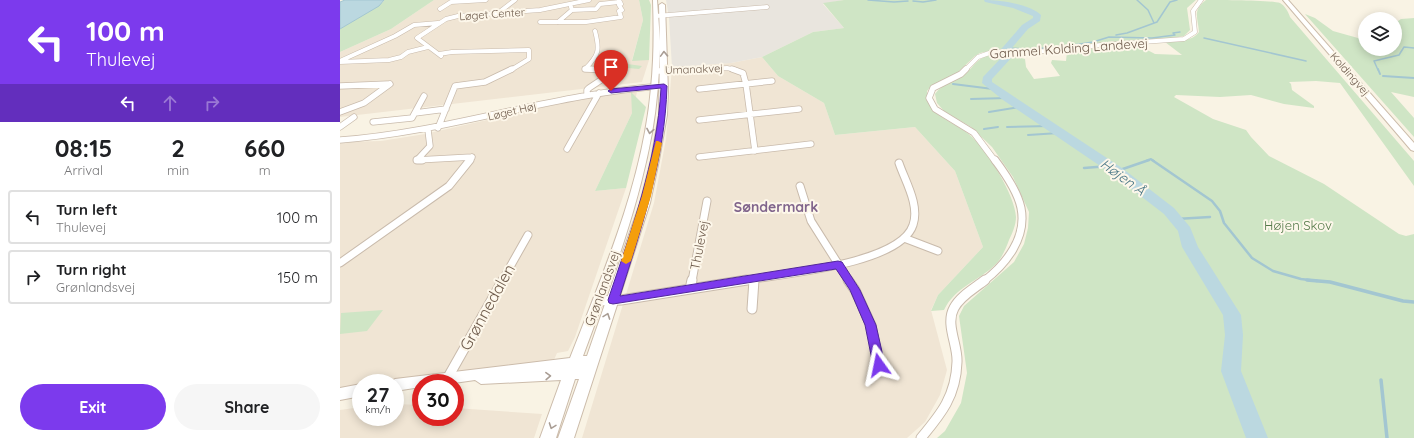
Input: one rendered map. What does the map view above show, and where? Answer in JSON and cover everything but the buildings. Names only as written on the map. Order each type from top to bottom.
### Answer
[{"type":"street","points":[[498,13],[515,0]]},
{"type":"street","name":"Løget Center","points":[[428,47],[417,38],[454,16],[540,10],[589,0]]},
{"type":"street","name":"Grønlandsvej","points":[[655,0],[660,16]]},
{"type":"street","name":"Grønlandsvej","points":[[566,438],[647,196],[657,152],[663,115],[660,86],[660,16],[662,0]]},
{"type":"street","name":"Gammel Kolding Landevej","points":[[921,438],[942,413],[951,394],[957,362],[951,321],[953,309],[960,299],[998,270],[1009,257],[1020,233],[1022,220],[1021,207],[1014,192],[1004,173],[988,149],[974,133],[936,109],[930,98],[933,88],[961,74],[978,57],[987,54],[1049,51],[1101,44],[1184,39],[1195,32],[1192,12],[1193,7],[1201,0]]},
{"type":"street","name":"Koldingvej","points":[[1285,0],[1414,148]]},
{"type":"street","points":[[440,9],[451,2],[487,1]]},
{"type":"street","name":"Løget Center","points":[[540,22],[586,22],[622,17],[619,11],[622,10],[619,5],[621,4],[619,1],[600,4],[596,9],[572,10]]},
{"type":"street","points":[[558,22],[572,10],[569,5]]},
{"type":"street","points":[[660,16],[767,7]]},
{"type":"street","name":"Løget Center","points":[[340,62],[354,53],[395,36],[414,25],[440,23]]},
{"type":"street","points":[[587,95],[587,90],[589,88],[616,70],[585,69],[598,55],[600,47],[595,31]]},
{"type":"street","points":[[428,47],[440,55],[452,52],[529,50],[529,59],[500,76],[485,82],[455,86],[438,128]]},
{"type":"street","name":"Løget Center","points":[[340,62],[389,60],[401,57],[408,52],[428,47]]},
{"type":"street","name":"Umanakvej","points":[[660,71],[734,69],[743,73],[746,84],[755,151]]},
{"type":"street","name":"Umanakvej","points":[[699,89],[772,81]]},
{"type":"street","points":[[340,86],[390,84],[364,103],[340,112]]},
{"type":"street","name":"Grønlandsvej","points":[[548,438],[572,368],[598,302],[640,176],[660,86]]},
{"type":"street","name":"Løget Høj","points":[[340,140],[379,137],[428,130],[531,106],[587,95],[660,86]]},
{"type":"street","points":[[567,149],[599,93]]},
{"type":"street","points":[[373,122],[412,118],[424,96]]},
{"type":"street","points":[[415,113],[446,108]]},
{"type":"street","points":[[699,120],[799,109]]},
{"type":"street","points":[[340,116],[352,118],[340,127]]},
{"type":"street","points":[[340,264],[448,186],[472,157],[417,160],[430,146],[428,130]]},
{"type":"street","points":[[699,157],[811,144]]},
{"type":"street","name":"Thulevej","points":[[598,302],[754,279],[838,265],[875,256],[893,247],[904,238],[912,227],[915,211],[899,163]]},
{"type":"street","points":[[800,186],[811,221],[855,290],[870,325],[879,365]]},
{"type":"street","name":"Thulevej","points":[[690,289],[707,201]]},
{"type":"street","name":"Grønnedalen","points":[[452,374],[528,235]]},
{"type":"street","points":[[904,238],[938,251]]},
{"type":"street","points":[[752,309],[754,279]]},
{"type":"street","points":[[464,377],[589,367]]},
{"type":"street","points":[[340,394],[352,392]]},
{"type":"shaded area","points":[[434,0],[639,0],[643,20],[632,60],[649,60],[642,82],[340,117],[340,52],[391,29]]},
{"type":"shaded area","points":[[666,0],[844,0],[823,4],[844,28],[813,32],[762,57],[731,63],[672,67],[669,18]]},
{"type":"shaded area","points":[[762,57],[778,76],[824,103],[835,135],[915,127],[955,171],[983,247],[938,295],[931,310],[947,370],[940,395],[925,422],[907,438],[582,438],[654,203],[666,139],[672,67],[731,63]]},
{"type":"shaded area","points":[[637,92],[632,113],[595,191],[626,188],[575,337],[568,351],[557,353],[553,362],[450,374],[412,374],[412,378],[404,379],[404,374],[352,374],[352,387],[340,390],[340,142],[381,141],[425,134],[588,97]]},
{"type":"shaded area","points":[[404,404],[412,405],[412,426],[464,426],[464,409],[542,414],[534,438],[340,438],[340,410],[352,408],[352,426],[404,426]]},
{"type":"green space","points":[[384,0],[434,0],[391,29],[340,52],[340,29]]},
{"type":"green space","points":[[639,0],[649,0],[651,5],[649,60],[632,61],[643,20]]},
{"type":"green space","points":[[844,0],[1196,0],[1187,8],[1190,30],[1184,36],[1161,40],[1117,42],[1039,50],[995,50],[980,53],[956,74],[932,85],[927,91],[931,106],[942,117],[971,136],[985,151],[1006,185],[1016,217],[1015,226],[1004,253],[996,264],[954,296],[944,310],[931,311],[938,295],[983,247],[955,171],[915,127],[835,135],[824,103],[778,76],[762,57],[813,32],[844,28],[823,3]]},
{"type":"green space","name":"Højen Skov","points":[[1206,0],[1266,1],[1282,4],[1290,17],[1414,161],[1414,186],[1340,83],[1316,81],[1289,82],[1292,90],[1314,106],[1314,108],[1284,104],[1251,95],[1220,97],[1176,95],[1174,97],[1213,119],[1246,130],[1269,156],[1324,184],[1399,234],[1406,236],[1414,234],[1414,438],[937,438],[945,431],[961,403],[967,373],[959,316],[964,306],[1014,262],[1024,244],[1028,228],[1029,212],[1013,177],[992,147],[971,127],[944,111],[937,103],[935,94],[945,85],[964,75],[981,58],[996,54],[1016,53],[1021,58],[1025,59],[1026,67],[1034,79],[1060,76],[1051,63],[1052,60],[1066,61],[1067,52],[1134,43],[1155,54],[1182,55],[1165,42],[1192,38],[1199,32],[1197,11]]},
{"type":"green space","points":[[1305,14],[1315,18],[1333,31],[1358,38],[1358,56],[1402,56],[1402,19],[1414,18],[1414,97],[1391,92],[1414,118],[1414,137]]},
{"type":"green space","points":[[607,60],[622,61],[620,63],[642,66],[639,69],[597,68]]},
{"type":"green space","points":[[631,92],[646,107],[626,188],[595,191],[632,113]]},
{"type":"green space","points":[[383,310],[367,331],[340,334],[341,313]]},
{"type":"water","points":[[345,0],[384,0],[379,6],[340,29],[340,2]]},
{"type":"waterway","points":[[868,0],[894,2],[908,1]]},
{"type":"waterway","points":[[913,1],[923,2],[936,0]]},
{"type":"waterway","name":"Højen Å","points":[[988,0],[1015,6],[1037,15],[1037,19],[1025,27],[1006,49],[1008,56],[987,79],[987,83],[1007,98],[1117,171],[1169,211],[1185,230],[1190,247],[1232,315],[1234,335],[1231,371],[1257,438]]},
{"type":"waterway","points":[[1137,0],[1148,10],[1154,23]]},
{"type":"waterway","points":[[1116,35],[1127,33],[1157,22],[1170,2],[1177,0]]},
{"type":"waterway","points":[[1007,48],[1029,49],[1061,47],[1093,42],[1109,37],[1152,38],[1175,35],[1173,33],[1180,32]]},
{"type":"waterway","points":[[1204,38],[1306,61]]},
{"type":"waterway","points":[[1378,70],[1374,61],[1399,55],[1404,47],[1414,48]]},
{"type":"waterway","points":[[1378,69],[1380,74]]},
{"type":"waterway","points":[[1383,76],[1414,78]]},
{"type":"waterway","points":[[953,84],[993,89]]},
{"type":"waterway","points":[[971,99],[1007,98]]},
{"type":"waterway","points":[[989,112],[1020,107]]},
{"type":"waterway","points":[[1007,127],[1049,126]]},
{"type":"waterway","points":[[984,129],[998,127]]},
{"type":"waterway","points":[[1028,135],[1059,133]]},
{"type":"waterway","points":[[1146,161],[1151,159],[1154,161]]},
{"type":"waterway","points":[[1117,171],[1149,160]]},
{"type":"waterway","points":[[1152,160],[1212,201],[1220,211],[1224,223],[1252,258],[1273,271],[1301,279],[1314,281]]},
{"type":"waterway","points":[[1084,168],[1109,166]]},
{"type":"waterway","points":[[1176,219],[1210,217]]},
{"type":"waterway","points":[[1307,280],[1314,281]]},
{"type":"waterway","points":[[1314,281],[1330,282],[1403,301],[1414,302]]},
{"type":"waterway","points":[[1381,380],[1387,438]]},
{"type":"slow traffic","points":[[626,261],[647,196],[658,143]]},
{"type":"district","name":"Søndermark","points":[[776,207]]},
{"type":"route","points":[[611,91],[664,86],[663,115],[657,152],[647,196],[613,300],[621,300],[838,265],[855,290],[870,325],[879,365]]}]
